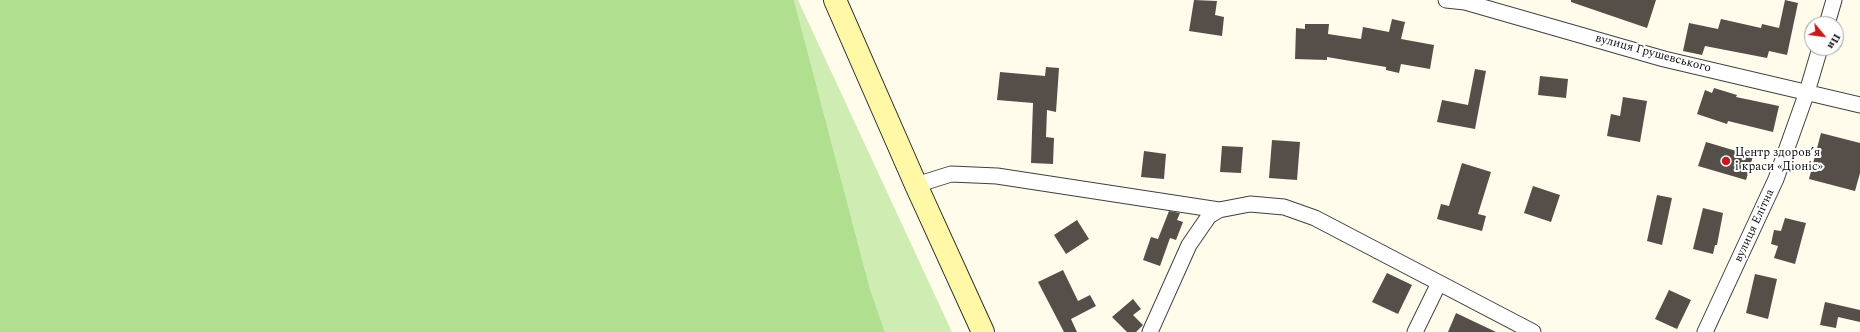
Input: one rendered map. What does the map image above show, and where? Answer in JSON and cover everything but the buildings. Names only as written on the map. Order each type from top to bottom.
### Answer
[{"type":"main road","points":[[835,0],[916,185],[983,332]]},
{"type":"street","name":"вулиця Грушевського","points":[[1446,0],[1465,1],[1664,59],[1860,105]]},
{"type":"street","points":[[1829,16],[1834,0]]},
{"type":"street","name":"вулиця Елітна","points":[[1705,332],[1776,179],[1807,92],[1818,56]]},
{"type":"street","points":[[916,185],[951,174],[997,176],[1219,210],[1250,204],[1284,207],[1300,212],[1533,332]]},
{"type":"street","points":[[1150,332],[1189,246],[1209,216],[1219,210]]},
{"type":"street","points":[[1416,332],[1439,283]]},
{"type":"green space","points":[[0,0],[794,0],[870,289],[885,332],[0,332]]},
{"type":"green space","points":[[794,0],[798,0],[952,332],[885,332],[870,289]]},
{"type":"place","name":"Центр здоровʼя і краси «Діоніс»","points":[[1726,161]]}]
